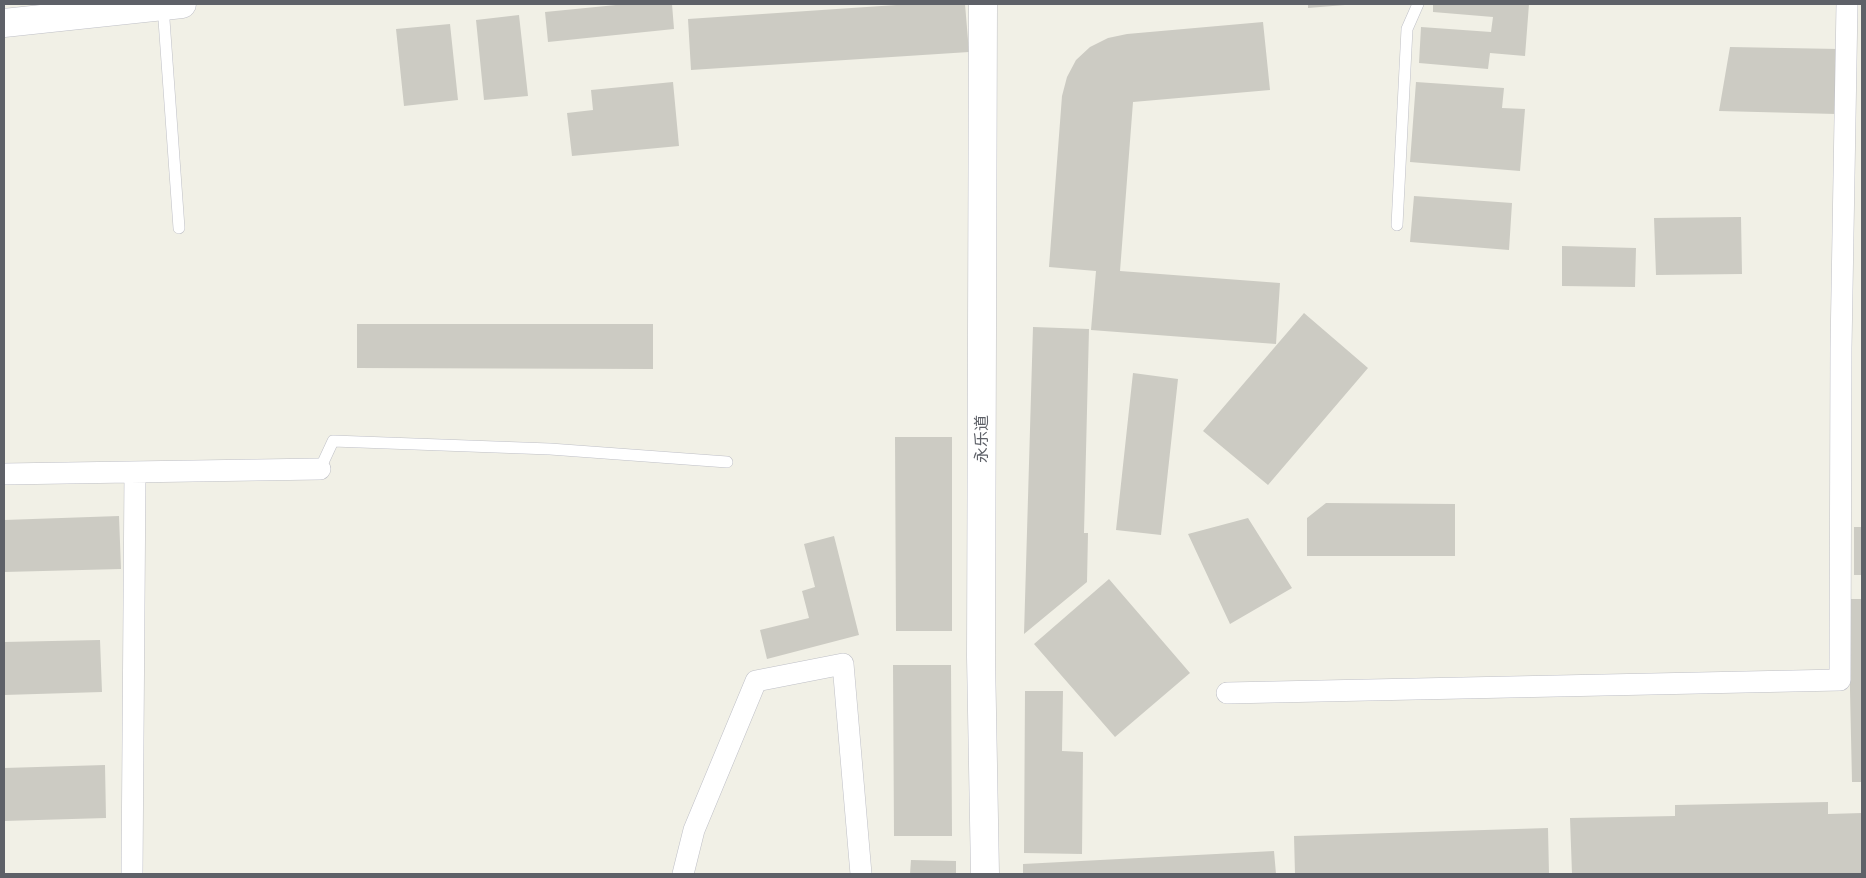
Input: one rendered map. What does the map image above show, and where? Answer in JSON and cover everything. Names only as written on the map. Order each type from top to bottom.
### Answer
[{"type":"street","points":[[4,6],[22,4]]},
{"type":"street","name":"永乐道","points":[[983,4],[981,657],[985,874]]},
{"type":"street","name":"永乐道","points":[[1002,4],[1000,660],[1003,874]]},
{"type":"street","points":[[1227,693],[1840,680],[1841,348],[1847,4]]},
{"type":"street","points":[[4,23],[90,9],[173,5]]},
{"type":"street","points":[[4,474],[320,469]]},
{"type":"street","points":[[132,874],[135,472]]},
{"type":"street","points":[[683,874],[694,830],[756,681],[843,664],[862,874]]},
{"type":"lane","points":[[1397,225],[1407,29],[1418,4]]},
{"type":"lane","points":[[173,5],[178,228]]},
{"type":"lane","points":[[320,469],[333,441],[550,449],[727,462]]},
{"type":"building","points":[[626,4],[672,4],[674,29],[548,42],[545,12]]},
{"type":"building","points":[[911,4],[965,4],[969,52],[691,70],[688,19]]},
{"type":"building","points":[[1308,4],[1345,4],[1345,5],[1308,8]]},
{"type":"building","points":[[1433,4],[1529,4],[1525,56],[1490,53],[1488,69],[1419,63],[1421,27],[1491,32],[1493,17],[1433,12]]},
{"type":"building","points":[[519,15],[528,96],[484,100],[476,20]]},
{"type":"building","points":[[1263,22],[1270,90],[1133,102],[1120,271],[1280,283],[1276,344],[1091,330],[1096,271],[1049,267],[1062,96],[1067,77],[1076,60],[1090,47],[1108,38],[1127,34]]},
{"type":"building","points":[[450,24],[458,100],[404,106],[396,29]]},
{"type":"building","points":[[1730,47],[1839,49],[1836,114],[1719,111]]},
{"type":"building","points":[[673,82],[679,146],[572,156],[567,113],[593,110],[591,90]]},
{"type":"building","points":[[1416,82],[1504,88],[1502,108],[1525,109],[1520,171],[1410,162]]},
{"type":"building","points":[[1414,196],[1512,203],[1509,250],[1410,242]]},
{"type":"building","points":[[1741,217],[1742,274],[1656,275],[1654,218]]},
{"type":"building","points":[[1562,246],[1636,248],[1635,287],[1562,286]]},
{"type":"building","points":[[1304,313],[1368,368],[1268,485],[1203,431]]},
{"type":"building","points":[[357,324],[653,324],[653,369],[357,368]]},
{"type":"building","points":[[1033,327],[1089,329],[1084,533],[1088,533],[1087,582],[1024,634]]},
{"type":"building","points":[[1133,373],[1178,379],[1161,535],[1116,530]]},
{"type":"building","points":[[895,437],[952,437],[952,631],[896,631]]},
{"type":"building","points":[[1326,503],[1455,504],[1455,556],[1307,556],[1307,518]]},
{"type":"building","points":[[119,516],[121,569],[4,572],[4,520]]},
{"type":"building","points":[[1248,518],[1292,588],[1230,624],[1188,534]]},
{"type":"building","points":[[1854,527],[1862,527],[1862,575],[1854,575]]},
{"type":"building","points":[[834,536],[859,635],[767,659],[760,630],[809,618],[802,591],[815,587],[804,544]]},
{"type":"building","points":[[1109,579],[1190,673],[1115,737],[1034,644]]},
{"type":"building","points":[[1848,599],[1862,599],[1862,782],[1852,782]]},
{"type":"building","points":[[100,640],[102,692],[4,695],[4,642]]},
{"type":"building","points":[[893,665],[951,665],[952,836],[894,836]]},
{"type":"building","points":[[1025,691],[1063,691],[1062,751],[1083,752],[1082,854],[1024,853]]},
{"type":"building","points":[[105,765],[106,818],[4,821],[4,768]]},
{"type":"building","points":[[1828,802],[1828,814],[1862,813],[1862,874],[1572,874],[1570,818],[1675,816],[1675,805]]},
{"type":"building","points":[[1548,828],[1549,874],[1295,874],[1294,836]]},
{"type":"building","points":[[1274,851],[1276,874],[1023,874],[1023,864]]},
{"type":"building","points":[[911,860],[956,861],[956,874],[910,874]]}]
